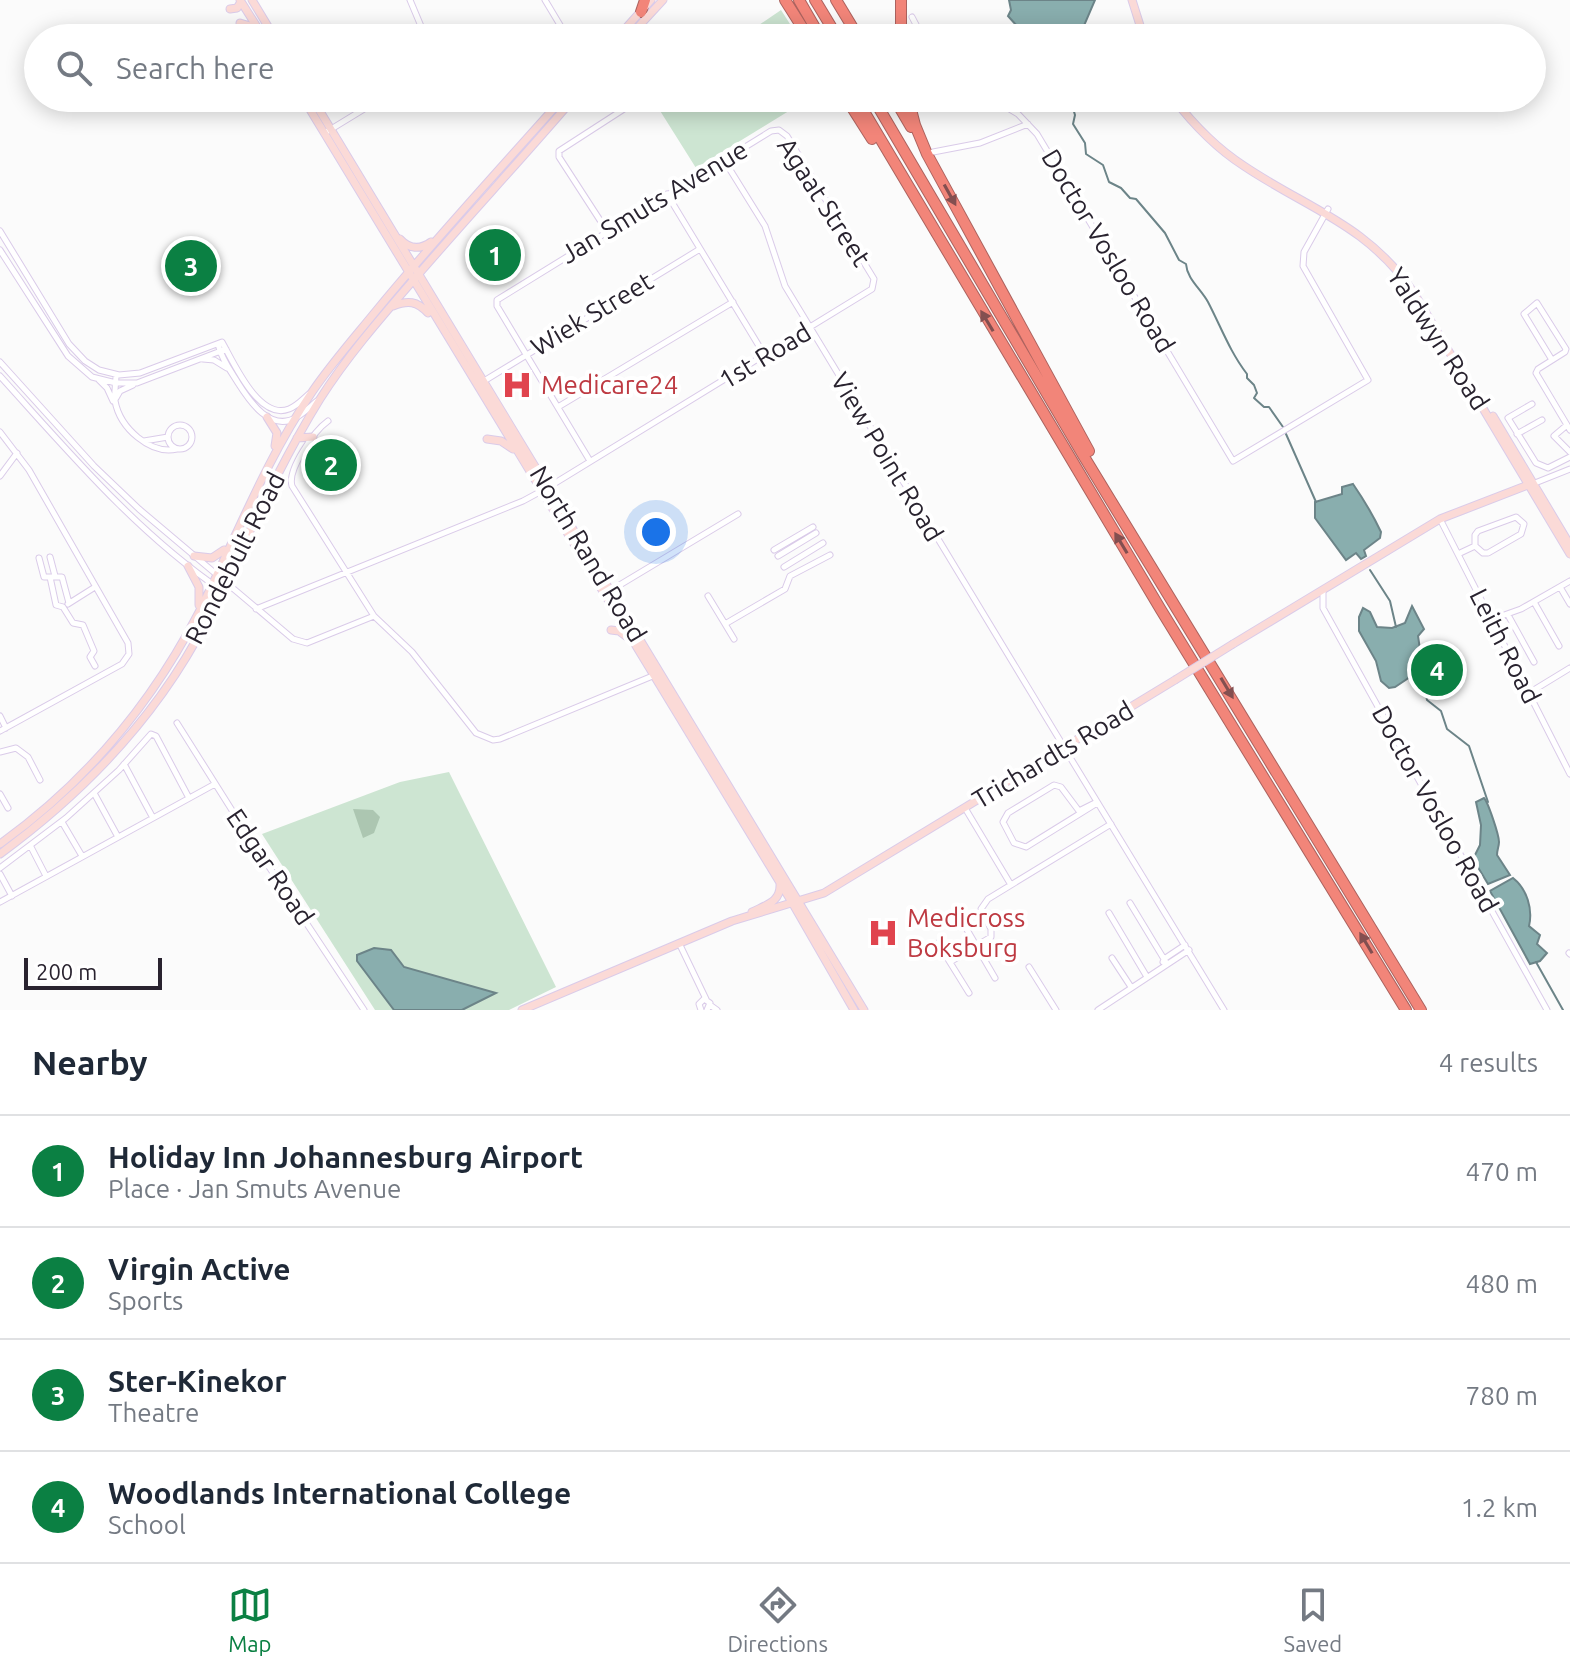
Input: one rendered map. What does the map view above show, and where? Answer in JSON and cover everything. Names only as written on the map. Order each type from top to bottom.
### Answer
[{"type":"highway","points":[[641,12],[648,0]]},
{"type":"highway","points":[[785,0],[800,24]]},
{"type":"highway","points":[[799,0],[813,24]]},
{"type":"highway","points":[[815,0],[830,24]]},
{"type":"highway","points":[[836,0],[851,24]]},
{"type":"highway","points":[[901,0],[901,24]]},
{"type":"highway","points":[[855,112],[929,223]]},
{"type":"highway","points":[[864,112],[1406,1010]]},
{"type":"highway","points":[[881,112],[1083,455],[1421,1010]]},
{"type":"highway","points":[[902,112],[1024,327],[1091,457],[1197,640]]},
{"type":"highway","points":[[912,112],[927,154]]},
{"type":"main road","points":[[252,0],[267,24]]},
{"type":"main road","points":[[641,24],[663,0]]},
{"type":"main road","points":[[1130,0],[1138,24]]},
{"type":"main road","points":[[230,9],[237,8],[240,1]]},
{"type":"main road","points":[[240,1],[254,24]]},
{"type":"main road","points":[[630,24],[641,12]]},
{"type":"main road","name":"North Rand Road","points":[[313,112],[388,225],[410,269]]},
{"type":"main road","name":"North Rand Road","points":[[319,112],[344,168],[416,278],[442,330],[515,451],[544,490],[780,884],[796,903],[854,1010]]},
{"type":"main road","name":"Rondebult Road","points":[[0,844],[50,805],[94,763],[148,698],[199,612],[271,459],[311,392],[410,269],[550,112]]},
{"type":"main road","name":"Rondebult Road","points":[[0,854],[69,800],[131,736],[181,665],[262,503],[321,397],[438,251],[562,112]]},
{"type":"main road","name":"Yaldwyn Road","points":[[1186,112],[1228,155],[1365,234],[1390,258],[1417,291],[1532,484]]},
{"type":"main road","points":[[342,179],[344,168]]},
{"type":"main road","name":"Yaldwyn Road","points":[[1328,211],[1366,240],[1405,280],[1518,467],[1532,484]]},
{"type":"main road","points":[[388,225],[412,248],[426,246],[439,236]]},
{"type":"main road","points":[[430,292],[428,271],[438,251]]},
{"type":"main road","name":"North Rand Road","points":[[416,278],[430,292],[632,641],[657,674]]},
{"type":"main road","points":[[391,307],[406,302],[416,303],[442,330]]},
{"type":"main road","points":[[492,411],[493,424],[488,439],[501,441],[515,451]]},
{"type":"main road","points":[[267,417],[277,433],[271,459]]},
{"type":"main road","points":[[297,438],[313,437]]},
{"type":"main road","points":[[1503,495],[1518,480],[1518,467]]},
{"type":"main road","points":[[1532,484],[1570,554]]},
{"type":"main road","points":[[1532,484],[1570,545]]},
{"type":"main road","name":"Trichardts Road","points":[[522,1010],[732,921],[796,903],[844,883],[965,808],[1066,751],[1233,644],[1440,519],[1532,484]]},
{"type":"main road","points":[[1517,490],[1531,496],[1542,507]]},
{"type":"main road","points":[[194,556],[212,558],[230,543]]},
{"type":"main road","points":[[188,566],[199,587],[199,612]]},
{"type":"main road","points":[[611,630],[619,631],[632,641]]},
{"type":"main road","name":"North Rand Road","points":[[693,735],[864,1010]]},
{"type":"main road","points":[[732,921],[777,898],[781,893],[780,884]]},
{"type":"street","points":[[410,0],[420,24]]},
{"type":"street","points":[[545,0],[559,24]]},
{"type":"street","points":[[912,17],[916,24]]},
{"type":"street","points":[[328,132],[360,112]]},
{"type":"street","points":[[607,231],[559,157],[559,151],[619,112]]},
{"type":"street","name":"Doctor Vosloo Road","points":[[1015,112],[1028,124],[1060,170],[1106,253],[1233,461],[1368,380],[1304,270],[1304,252],[1328,211]]},
{"type":"street","points":[[927,154],[980,143],[1028,124]]},
{"type":"street","name":"Agaat Street","points":[[771,131],[779,130],[787,136],[874,279]]},
{"type":"street","name":"Jan Smuts Avenue","points":[[526,354],[497,306],[497,300],[771,131]]},
{"type":"street","name":"View Point Road","points":[[724,160],[765,226],[785,286],[810,329],[1224,1010]]},
{"type":"street","points":[[667,194],[765,356]]},
{"type":"street","points":[[0,231],[76,352],[99,370],[116,375],[140,373],[220,343],[231,371],[254,406],[267,417],[278,421],[295,419],[321,397]]},
{"type":"street","points":[[11,249],[1,253],[68,356],[85,373],[98,379],[137,383]]},
{"type":"street","name":"Wiek Street","points":[[484,381],[700,249]]},
{"type":"street","points":[[0,266],[16,256]]},
{"type":"street","name":"1st Road","points":[[256,609],[544,490],[869,292],[874,286],[874,279]]},
{"type":"street","points":[[558,407],[733,302]]},
{"type":"street","points":[[1532,404],[1508,418],[1541,466],[1550,467],[1570,454],[1554,436],[1568,427],[1537,370],[1565,352],[1566,348],[1537,303],[1524,314],[1552,360]]},
{"type":"street","points":[[223,351],[252,391],[272,411],[287,410],[311,392]]},
{"type":"street","points":[[116,404],[120,391],[223,351]]},
{"type":"street","points":[[526,354],[590,461]]},
{"type":"street","points":[[200,359],[214,360],[231,371]]},
{"type":"street","points":[[0,362],[112,483],[293,639],[304,643],[374,616]]},
{"type":"street","points":[[116,375],[116,404]]},
{"type":"street","points":[[0,376],[89,474],[188,566],[221,590]]},
{"type":"street","points":[[98,379],[143,441],[156,448],[177,449],[184,448],[190,443],[189,430],[183,426],[170,430],[170,443],[177,449]]},
{"type":"street","points":[[1562,417],[1570,415]]},
{"type":"street","points":[[1517,434],[1542,420]]},
{"type":"street","points":[[328,421],[313,437],[296,464],[291,482],[374,616],[412,652],[476,733],[493,740],[522,732],[657,674]]},
{"type":"street","points":[[0,432],[39,486],[128,643],[129,654],[122,664],[3,730],[0,716]]},
{"type":"street","points":[[143,441],[168,437]]},
{"type":"street","points":[[0,476],[17,453]]},
{"type":"street","name":"Trichardts Road","points":[[1532,484],[1570,469]]},
{"type":"street","points":[[618,586],[738,514]]},
{"type":"street","points":[[1516,517],[1524,524],[1521,534],[1488,553],[1475,546],[1475,535],[1481,530],[1516,517]]},
{"type":"street","name":"Leith Road","points":[[1440,519],[1570,774]]},
{"type":"street","points":[[776,553],[814,530]]},
{"type":"street","points":[[784,567],[823,543]]},
{"type":"street","points":[[1458,554],[1475,546]]},
{"type":"street","points":[[725,624],[785,589],[790,576],[830,555]]},
{"type":"street","points":[[50,557],[56,604],[59,607],[95,587]]},
{"type":"street","points":[[39,558],[43,577],[62,577],[71,622],[83,625],[94,651],[90,657],[95,666]]},
{"type":"street","points":[[1490,620],[1508,615],[1570,581]]},
{"type":"street","points":[[1560,587],[1570,604]]},
{"type":"street","name":"Doctor Vosloo Road","points":[[1323,590],[1323,608],[1547,1010]]},
{"type":"street","points":[[708,596],[734,639]]},
{"type":"street","points":[[1303,602],[1313,602],[1323,608]]},
{"type":"street","points":[[1534,602],[1559,646]]},
{"type":"street","points":[[1508,615],[1534,662]]},
{"type":"street","points":[[1529,693],[1570,668]]},
{"type":"street","name":"Edgar Road","points":[[177,723],[364,1010]]},
{"type":"street","points":[[12,896],[0,871],[94,793],[149,735],[153,734],[189,798]]},
{"type":"street","points":[[0,752],[16,748],[23,751],[40,780]]},
{"type":"street","points":[[124,764],[153,818]]},
{"type":"street","points":[[0,902],[215,784]]},
{"type":"street","points":[[1054,785],[1061,787],[1079,811],[1097,802],[1026,847],[1014,843],[1003,822],[1008,813],[1054,785]]},
{"type":"street","points":[[94,793],[118,837]]},
{"type":"street","points":[[0,794],[8,808]]},
{"type":"street","points":[[965,808],[1011,885]]},
{"type":"street","points":[[62,822],[82,856]]},
{"type":"street","points":[[950,962],[991,937],[982,906],[988,899],[1111,824]]},
{"type":"street","points":[[31,847],[46,876]]},
{"type":"street","points":[[1130,903],[1165,963]]},
{"type":"street","points":[[1109,913],[1147,977]]},
{"type":"street","points":[[966,928],[995,978]]},
{"type":"street","points":[[679,943],[698,988],[702,1006],[717,1010]]},
{"type":"street","points":[[938,943],[969,993]]},
{"type":"street","points":[[1098,1010],[1187,948]]},
{"type":"street","points":[[1112,958],[1131,987]]},
{"type":"street","points":[[1029,967],[1056,1010]]},
{"type":"green space","points":[[781,10],[790,24],[760,24]]},
{"type":"green space","points":[[661,112],[787,112],[696,168]]},
{"type":"green space","points":[[449,772],[556,987],[509,1010],[375,1010],[262,834],[400,782]]},
{"type":"green space","points":[[353,809],[373,810],[380,817],[374,833],[363,838]]},
{"type":"water","points":[[1009,0],[1095,0],[1085,24],[1015,24],[1008,16],[1011,10]]},
{"type":"water","points":[[1353,484],[1381,532],[1380,538],[1364,550],[1366,556],[1361,559],[1356,553],[1346,560],[1315,518],[1315,502],[1342,494],[1342,487]]},
{"type":"water","points":[[1412,606],[1424,629],[1418,636],[1421,656],[1419,671],[1389,688],[1381,681],[1376,661],[1359,631],[1359,617],[1363,608],[1370,612],[1377,627],[1392,628],[1405,623]]},
{"type":"water","points":[[1484,798],[1499,838],[1497,855],[1510,875],[1488,884],[1473,859],[1480,845],[1481,825],[1476,802]]},
{"type":"water","points":[[1513,878],[1528,900],[1529,926],[1540,935],[1537,944],[1547,953],[1540,961],[1530,964],[1490,891]]},
{"type":"water","points":[[374,948],[391,950],[404,967],[496,993],[462,1010],[394,1010],[357,961],[357,955]]},
{"type":"waterway","points":[[1074,112],[1073,124],[1085,143],[1086,154],[1103,165],[1109,182],[1136,199],[1165,233],[1208,302],[1247,378],[1254,385],[1257,393],[1254,398],[1264,407],[1269,407],[1283,427]]},
{"type":"waterway","points":[[1286,434],[1316,502]]},
{"type":"waterway","points":[[1370,570],[1390,601],[1396,627]]},
{"type":"waterway","points":[[1415,673],[1424,685],[1427,700],[1441,711],[1447,729],[1469,746],[1488,802]]},
{"type":"waterway","points":[[1536,962],[1563,1010]]},
{"type":"place","name":"Holiday Inn Johannesburg Airport","points":[[495,255]]},
{"type":"place","name":"Ster-Kinekor","points":[[191,266]]},
{"type":"place","name":"Medicare24","points":[[517,385]]},
{"type":"place","name":"Virgin Active","points":[[331,465]]},
{"type":"place","name":"Woodlands International College","points":[[1437,670]]},
{"type":"place","name":"Medicross Boksburg","points":[[883,933]]}]
